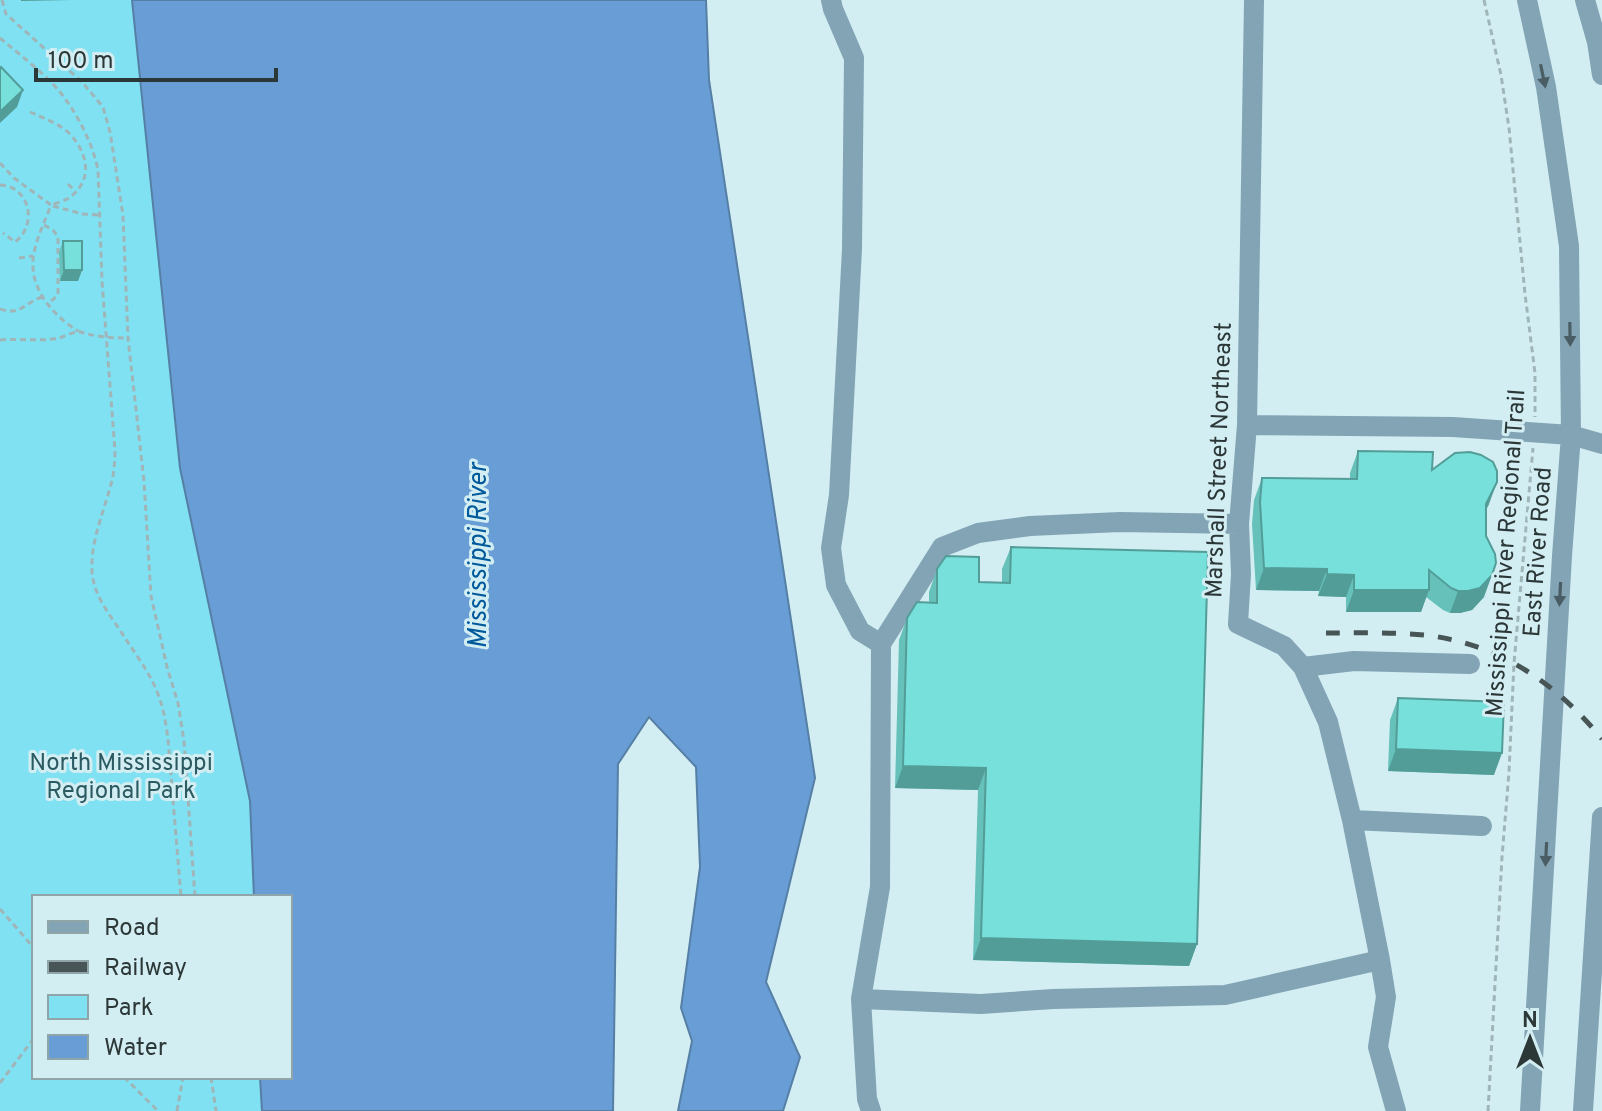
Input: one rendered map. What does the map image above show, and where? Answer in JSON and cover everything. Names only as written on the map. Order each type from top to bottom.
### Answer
[{"type":"street","points":[[831,0],[854,58],[852,249],[839,495],[831,548],[836,585],[842,597],[860,631],[881,644]]},
{"type":"street","name":"Marshall Street Northeast","points":[[1254,0],[1247,425],[1239,524],[1241,574],[1238,624],[1284,646],[1303,667],[1328,722],[1352,820],[1380,960],[1386,997],[1378,1047],[1396,1111]]},
{"type":"street","name":"East River Road","points":[[1527,0],[1546,87],[1569,246],[1571,435],[1530,1111]]},
{"type":"street","points":[[1585,0],[1597,42],[1602,75]]},
{"type":"street","points":[[1247,425],[1453,427],[1571,435],[1602,444]]},
{"type":"street","points":[[871,1111],[867,1099],[861,999],[880,887],[881,644],[942,547],[978,533],[1060,524],[1239,524]]},
{"type":"street","points":[[1303,667],[1354,661],[1470,664]]},
{"type":"street","points":[[1583,1111],[1602,817]]},
{"type":"street","points":[[1352,820],[1482,826]]},
{"type":"street","points":[[861,999],[981,1004],[1225,995],[1380,960]]},
{"type":"path","points":[[2,0],[6,14],[82,82],[103,107],[110,132],[123,215],[128,338],[144,481],[151,596],[178,703],[184,741],[195,895]]},
{"type":"path","name":"Mississippi River Regional Trail","points":[[1484,0],[1509,128],[1535,373],[1534,432],[1514,663],[1488,1111]]},
{"type":"path","points":[[0,38],[60,92],[95,155],[115,451],[113,474],[95,546],[93,579],[109,614],[158,694],[164,713],[181,895]]},
{"type":"path","points":[[30,112],[55,123],[69,134],[85,160],[87,171],[82,183],[69,198],[51,205],[33,256],[36,281],[42,297],[63,322],[78,331],[106,338],[128,338]]},
{"type":"path","points":[[0,163],[14,178],[51,205],[83,214],[100,215]]},
{"type":"path","points":[[17,191],[22,184]]},
{"type":"path","points":[[68,184],[75,191]]},
{"type":"path","points":[[0,185],[17,191],[29,212],[25,232],[15,242],[3,233]]},
{"type":"path","points":[[44,225],[58,237],[58,295],[48,304]]},
{"type":"path","points":[[19,258],[33,256]]},
{"type":"path","points":[[0,309],[18,311],[32,300],[42,297]]},
{"type":"path","points":[[0,340],[60,338],[78,331]]},
{"type":"path","points":[[0,909],[32,946]]},
{"type":"path","points":[[0,1083],[32,1041]]},
{"type":"path","points":[[126,1079],[158,1111]]},
{"type":"path","points":[[177,1111],[183,1079]]},
{"type":"path","points":[[211,1079],[216,1111]]},
{"type":"green space","name":"North Mississippi Regional Park","points":[[0,0],[132,0],[180,468],[250,801],[254,895],[32,895],[32,1079],[260,1079],[262,1111],[0,1111]]},
{"type":"water","name":"Mississippi River","points":[[132,0],[706,0],[709,80],[815,778],[766,982],[800,1057],[783,1111],[678,1111],[692,1041],[681,1008],[700,867],[696,767],[649,717],[618,764],[613,1111],[262,1111],[260,1079],[292,1079],[292,895],[254,895],[250,801],[180,468]]},
{"type":"building","points":[[0,68],[23,90],[0,112]]},
{"type":"building","points":[[63,241],[82,241],[82,270],[64,270]]},
{"type":"building","points":[[1358,451],[1433,452],[1432,470],[1455,453],[1470,452],[1493,462],[1497,482],[1486,504],[1486,536],[1496,563],[1492,575],[1480,588],[1458,591],[1429,570],[1429,590],[1354,590],[1354,575],[1327,574],[1327,569],[1264,568],[1260,502],[1262,478],[1357,479]]},
{"type":"building","points":[[1011,547],[1208,552],[1197,944],[981,938],[986,768],[903,766],[907,618],[917,602],[937,603],[937,569],[946,556],[979,557],[979,582],[1010,583]]},
{"type":"building","points":[[1398,698],[1504,702],[1502,753],[1396,749]]},
{"type":"railway","points":[[1326,633],[1425,635],[1477,647],[1524,669],[1545,683],[1602,739]]}]
